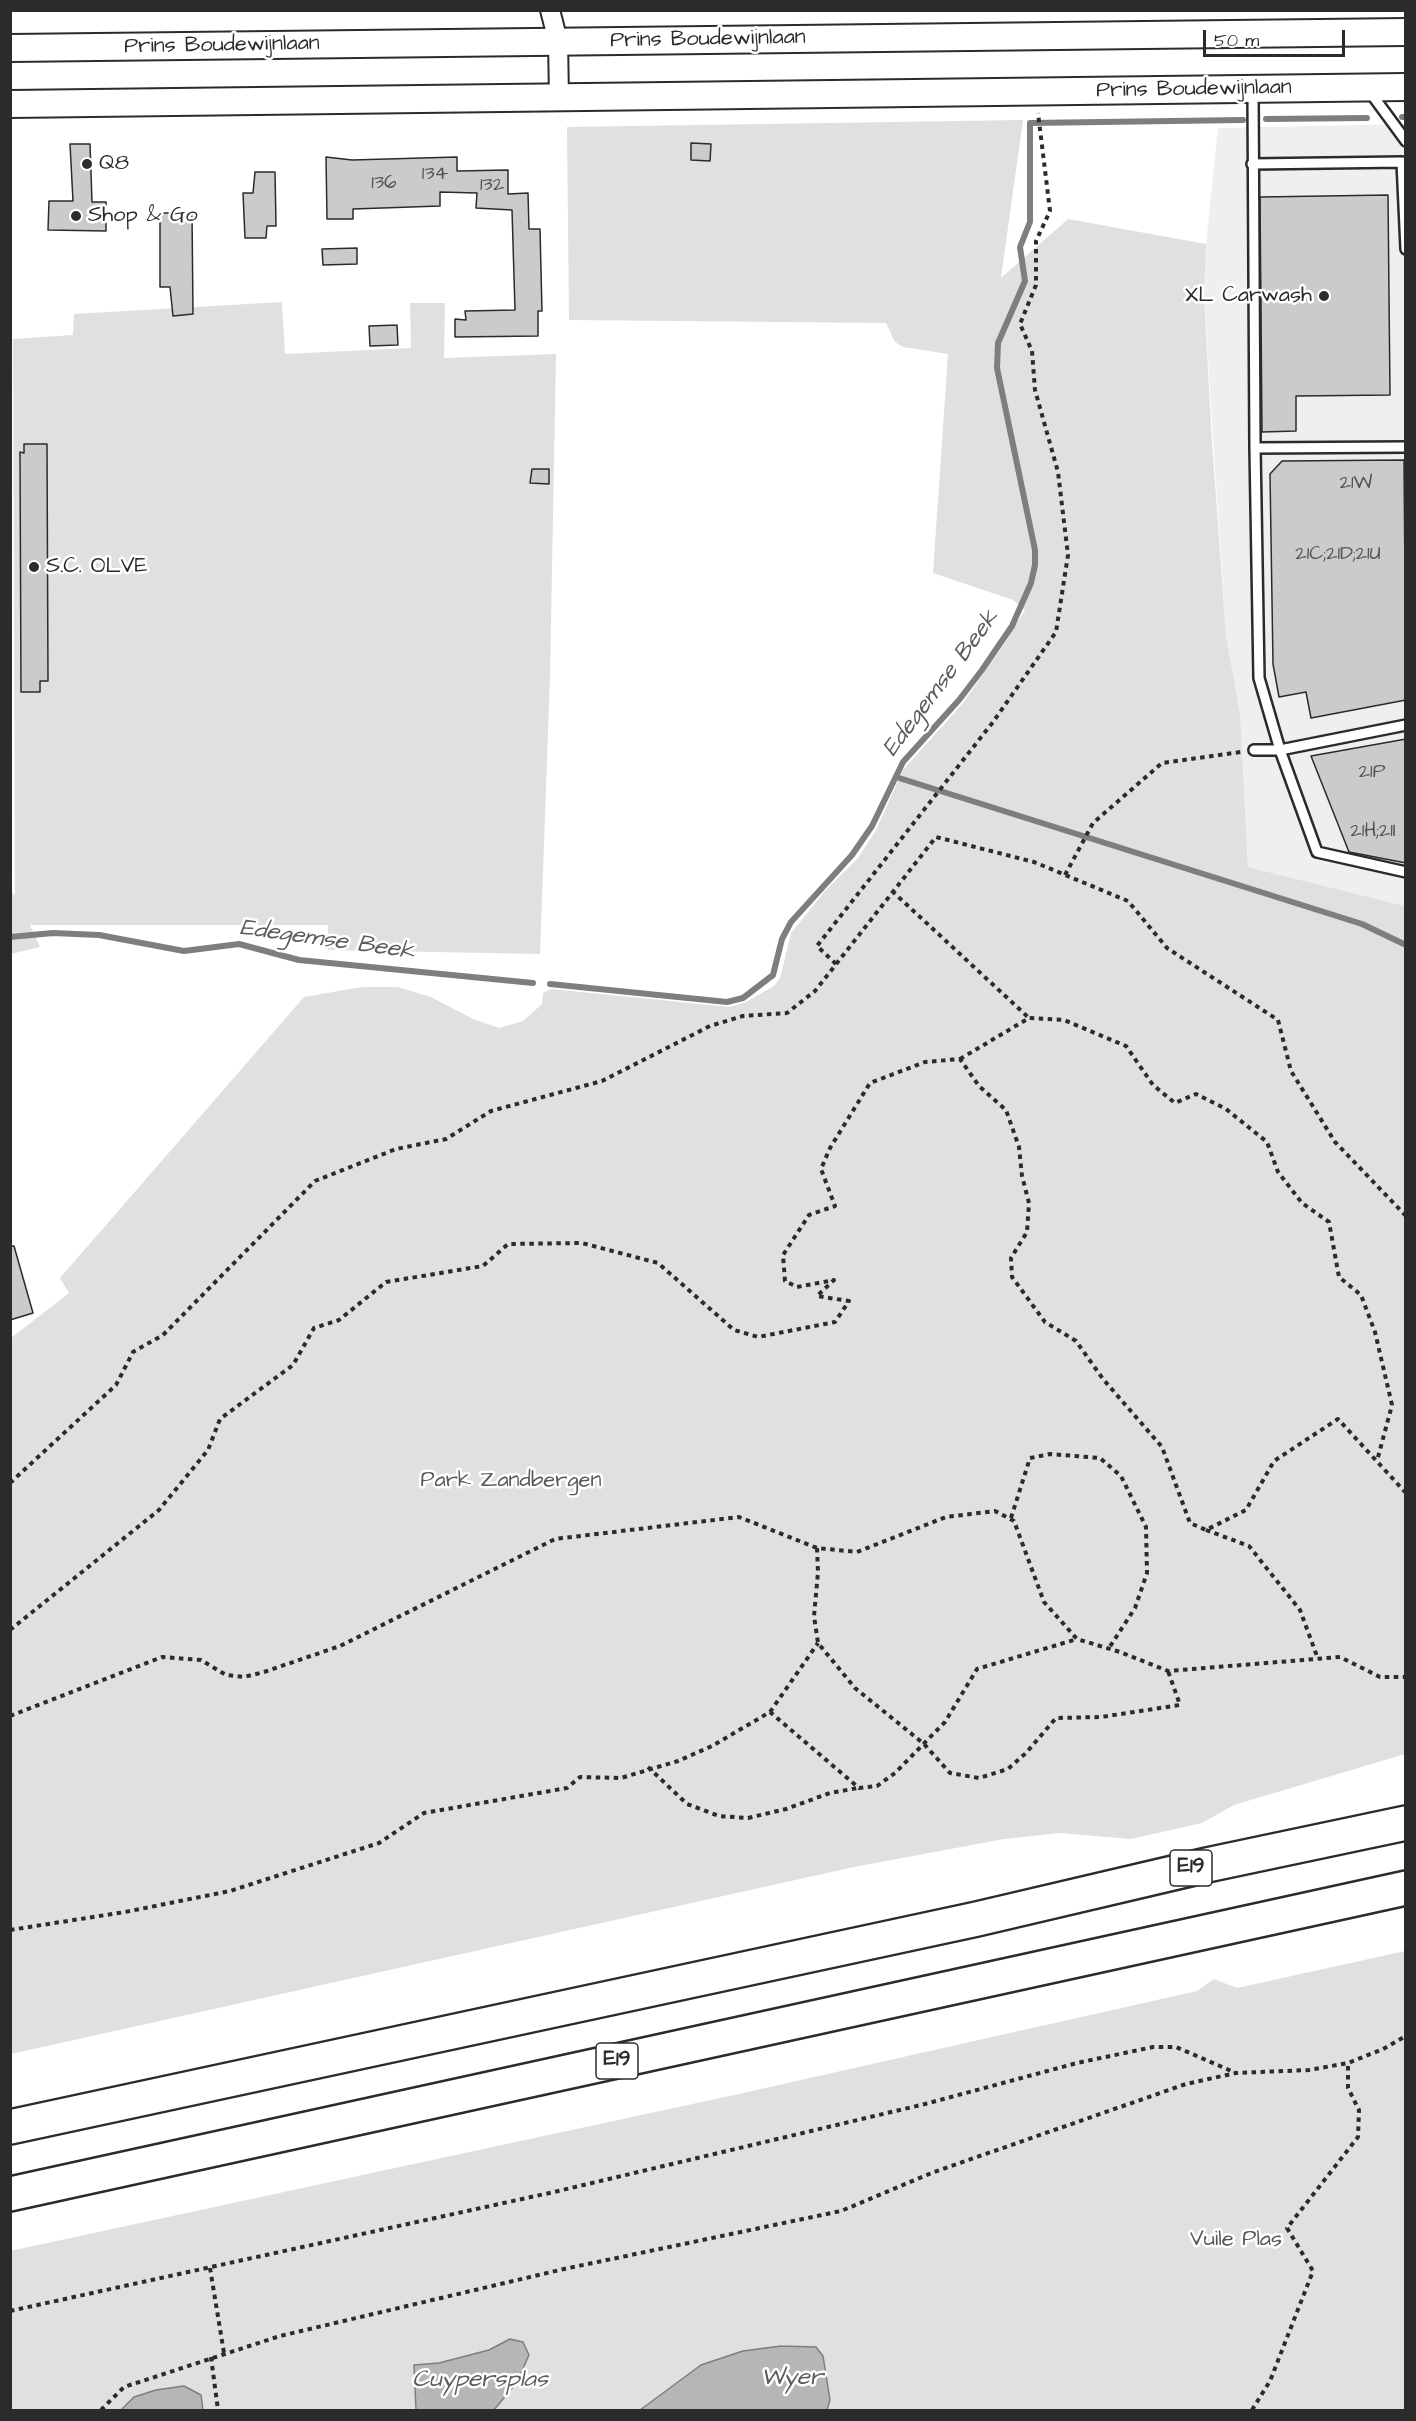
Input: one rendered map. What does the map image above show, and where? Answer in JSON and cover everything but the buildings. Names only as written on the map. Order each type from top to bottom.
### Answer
[{"type":"highway","name":"E19","points":[[10,2127],[977,1919],[1207,1865],[1406,1823]]},
{"type":"highway","name":"E19","points":[[10,2194],[1406,1888]]},
{"type":"main road","name":"Prins Boudewijnlaan","points":[[10,48],[1406,32]]},
{"type":"main road","name":"Prins Boudewijnlaan","points":[[10,104],[1406,87]]},
{"type":"street","points":[[550,10],[558,41],[559,98]]},
{"type":"lane","points":[[1366,88],[1406,141]]},
{"type":"lane","points":[[1253,90],[1259,678],[1280,750],[1317,852],[1406,872]]},
{"type":"lane","points":[[1252,164],[1402,162],[1406,249]]},
{"type":"lane","points":[[1256,448],[1406,447]]},
{"type":"lane","points":[[1254,750],[1280,750],[1406,725]]},
{"type":"path","points":[[836,964],[817,946],[993,722],[1056,632],[1068,555],[1058,472],[1035,390],[1032,351],[1020,324],[1036,285],[1036,241],[1050,211],[1039,115]]},
{"type":"path","points":[[1065,875],[1093,823],[1162,763],[1254,750]]},
{"type":"path","points":[[10,1483],[116,1385],[132,1352],[162,1335],[315,1181],[396,1149],[446,1139],[492,1111],[602,1082],[710,1026],[743,1016],[787,1014],[815,991],[936,837],[1034,862],[1128,902],[1167,948],[1278,1020],[1291,1071],[1335,1142],[1406,1216]]},
{"type":"path","points":[[892,891],[1029,1018]]},
{"type":"path","points":[[10,1630],[159,1510],[208,1450],[220,1419],[294,1365],[314,1328],[339,1320],[386,1282],[483,1266],[508,1244],[582,1243],[658,1263],[734,1330],[758,1337],[835,1322],[849,1301],[818,1296],[834,1280],[797,1287],[785,1281],[783,1254],[809,1215],[835,1206],[821,1169],[830,1148],[870,1083],[925,1062],[960,1059],[1029,1018],[1064,1020],[1126,1046],[1153,1084],[1175,1103],[1196,1094],[1226,1108],[1267,1142],[1278,1172],[1302,1203],[1329,1222],[1339,1277],[1361,1294],[1375,1332],[1392,1405],[1377,1461]]},
{"type":"path","points":[[960,1059],[979,1086],[1006,1110],[1019,1147],[1022,1176],[1029,1203],[1027,1232],[1011,1258],[1012,1276],[1045,1322],[1076,1341],[1103,1379],[1162,1447],[1190,1522],[1249,1546],[1300,1610],[1318,1659]]},
{"type":"path","points":[[1206,1530],[1246,1510],[1274,1461],[1338,1419],[1406,1493]]},
{"type":"path","points":[[1077,1639],[1044,1602],[1011,1518],[1030,1458],[1050,1454],[1100,1458],[1122,1476],[1146,1527],[1147,1573],[1135,1608],[1109,1648]]},
{"type":"path","points":[[10,1716],[162,1657],[201,1660],[226,1675],[244,1677],[264,1672],[340,1646],[555,1539],[739,1517],[817,1548],[857,1552],[946,1517],[995,1510],[1011,1518]]},
{"type":"path","points":[[817,1548],[818,1572],[814,1616],[818,1643],[855,1688],[924,1744],[950,1773],[979,1778],[1008,1769],[1026,1753],[1056,1718],[1101,1717],[1180,1706],[1168,1671]]},
{"type":"path","points":[[648,1767],[687,1804],[719,1816],[748,1818],[786,1809],[830,1793],[877,1786],[895,1773],[945,1722],[977,1669],[1077,1639],[1109,1648],[1168,1671],[1340,1657],[1380,1677],[1406,1677]]},
{"type":"path","points":[[10,1930],[230,1891],[379,1843],[424,1813],[567,1788],[580,1777],[621,1778],[648,1767],[678,1761],[712,1746],[770,1712],[818,1643]]},
{"type":"path","points":[[770,1712],[859,1788]]},
{"type":"path","points":[[101,2410],[124,2386],[280,2336],[564,2269],[841,2211],[934,2172],[1186,2084],[1236,2073],[1309,2070],[1348,2063],[1383,2049],[1406,2036]]},
{"type":"path","points":[[10,2311],[801,2134],[1077,2063],[1153,2048],[1176,2047],[1236,2073]]},
{"type":"path","points":[[1252,2410],[1270,2381],[1313,2271],[1287,2228],[1358,2137],[1359,2110],[1348,2088],[1348,2063]]},
{"type":"path","points":[[210,2268],[224,2353]]},
{"type":"path","points":[[211,2357],[218,2410]]},
{"type":"shaded area","points":[[1405,124],[1405,906],[1248,867],[1240,713],[1226,636],[1204,298],[1206,244],[1218,128]]},
{"type":"green space","name":"Park Zandbergen","points":[[1023,120],[1001,278],[1068,219],[1206,244],[1204,298],[1212,441],[1226,636],[1240,713],[1248,867],[1405,906],[1405,1754],[1234,1805],[1202,1823],[1131,1839],[1060,1833],[1004,1839],[854,1867],[11,2054],[11,1338],[69,1293],[60,1278],[304,997],[362,987],[398,987],[431,997],[473,1019],[499,1028],[523,1021],[542,1004],[543,993],[551,989],[730,1007],[746,1002],[774,986],[780,978],[791,933],[825,891],[858,858],[876,830],[903,770],[963,703],[1025,610],[1013,600],[933,573],[948,354],[903,347],[895,342],[886,323],[569,320],[567,127]]},
{"type":"green space","points":[[282,302],[285,354],[411,348],[410,303],[445,303],[444,358],[556,354],[550,677],[540,954],[328,950],[328,925],[30,925],[40,947],[11,954],[10,889],[15,896],[13,339],[73,335],[74,314]]},
{"type":"green space","name":"Vuile Plas","points":[[1405,1951],[1405,2410],[11,2410],[10,2251],[734,2095],[1197,1991],[1214,1979],[1237,1988]]},
{"type":"water","name":"Cuypersplas","points":[[510,2339],[523,2342],[529,2355],[517,2382],[494,2410],[416,2410],[414,2365],[439,2363],[489,2350]]},
{"type":"water","name":"Wyer","points":[[781,2346],[816,2347],[823,2356],[830,2400],[827,2410],[640,2410],[701,2365],[743,2351]]},
{"type":"water","points":[[184,2386],[201,2395],[203,2410],[121,2410],[134,2397],[156,2390]]},
{"type":"waterway","points":[[1266,119],[1367,118]]},
{"type":"waterway","name":"Edegemse Beek","points":[[550,984],[727,1002],[743,998],[773,975],[782,939],[791,922],[852,855],[872,826],[903,762],[959,700],[982,670],[1012,626],[1031,583],[1035,565],[1035,550],[997,368],[998,343],[1025,281],[1020,247],[1030,222],[1030,123],[1243,120]]},
{"type":"waterway","points":[[896,777],[1362,924],[1406,945]]},
{"type":"waterway","name":"Edegemse Beek","points":[[10,937],[53,933],[99,935],[184,951],[239,944],[299,960],[533,983]]},
{"type":"place","name":"Q8","points":[[87,164]]},
{"type":"place","name":"Shop & Go","points":[[76,216]]},
{"type":"place","name":"XL Carwash","points":[[1324,296]]},
{"type":"place","name":"S.C. OLVE","points":[[34,567]]}]
